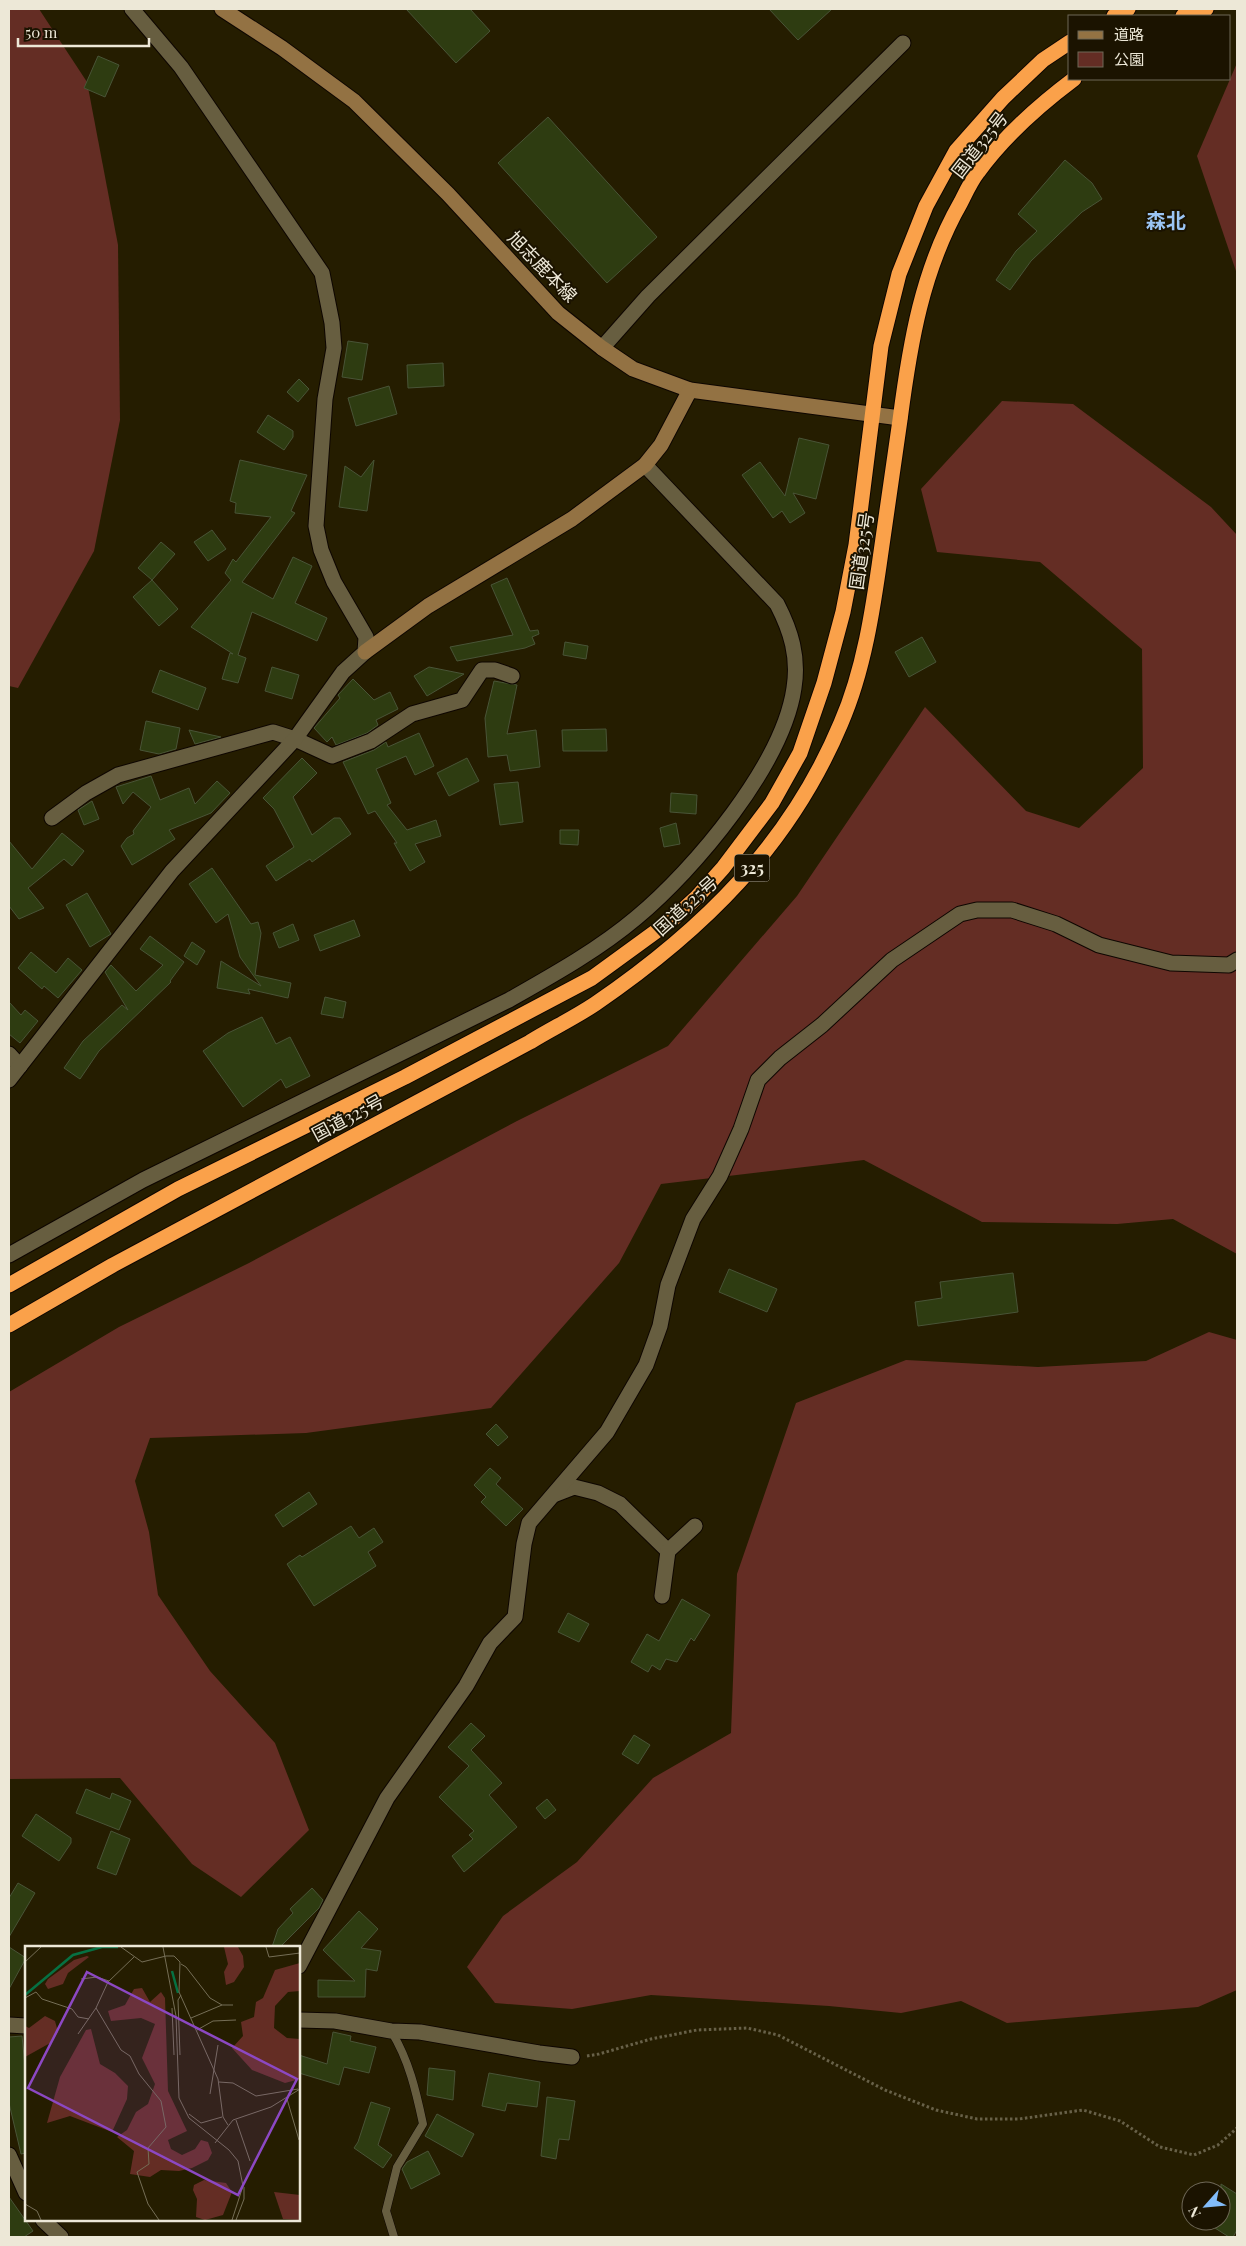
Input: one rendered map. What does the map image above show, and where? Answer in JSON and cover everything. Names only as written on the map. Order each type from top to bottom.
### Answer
[{"type":"highway","points":[[1116,15],[1128,9]]},
{"type":"highway","points":[[1187,15],[1206,9]]},
{"type":"highway","name":"国道325号","points":[[9,1285],[178,1189],[405,1077],[592,978],[673,919],[697,897],[723,868],[772,803],[800,753],[824,683],[843,612],[856,545],[881,346],[897,283],[926,206],[956,151],[962,144],[1003,98],[1043,60],[1068,43]]},
{"type":"highway","name":"国道325号","points":[[9,1325],[113,1265],[530,1042],[593,1005],[693,929],[733,889],[774,842],[820,768],[843,720],[872,618],[908,360],[920,302],[936,252],[978,172],[1029,113],[1073,80]]},
{"type":"main road","name":"旭志鹿本線","points":[[222,9],[282,48],[354,100],[448,194],[558,313],[602,348],[633,369],[690,390],[900,418]]},
{"type":"main road","points":[[365,652],[428,606],[572,519],[645,465],[661,445],[690,390]]},
{"type":"street","points":[[9,1080],[172,872],[295,739],[343,672],[365,652],[366,637],[334,582],[321,550],[316,526],[325,399],[334,348],[332,323],[322,272],[182,67],[132,9]]},
{"type":"street","points":[[602,348],[648,296],[903,43]]},
{"type":"street","points":[[9,1255],[143,1180],[510,1000],[552,976],[637,918],[708,846],[739,805],[768,758],[786,719],[794,687],[795,657],[789,628],[777,604],[645,465]]},
{"type":"street","points":[[52,818],[86,793],[118,775],[273,732],[295,739],[332,756],[371,741],[412,714],[462,700],[482,670],[495,670],[512,676]]},
{"type":"street","points":[[300,1964],[387,1798],[466,1686],[490,1643],[515,1617],[524,1544],[529,1523],[550,1497],[585,1460],[607,1432],[646,1365],[660,1326],[668,1285],[693,1219],[720,1176],[741,1129],[758,1080],[780,1058],[822,1025],[892,960],[960,914],[977,910],[1012,910],[1056,924],[1099,944],[1171,963],[1229,965],[1237,960]]},
{"type":"street","points":[[9,1054],[20,1066]]},
{"type":"street","points":[[550,1497],[574,1487],[598,1493],[620,1504],[668,1551]]},
{"type":"street","points":[[662,1596],[668,1551],[695,1526]]},
{"type":"street","points":[[300,2020],[335,2021],[391,2031],[420,2032],[572,2057]]},
{"type":"street","points":[[9,2025],[25,2026]]},
{"type":"street","points":[[9,2155],[25,2191]]},
{"type":"street","points":[[43,2221],[61,2237]]},
{"type":"lane","points":[[391,2031],[401,2047],[415,2083],[423,2124],[396,2167],[386,2211],[394,2237]]},
{"type":"path","points":[[572,2057],[599,2054],[651,2039],[697,2030],[747,2028],[778,2035],[885,2090],[936,2110],[977,2119],[1020,2119],[1083,2110],[1120,2121],[1160,2147],[1194,2155],[1218,2145],[1237,2128]]},
{"type":"green space","points":[[9,9],[39,9],[87,82],[118,245],[120,420],[94,551],[18,688],[9,686]]},
{"type":"green space","points":[[1237,63],[1237,274],[1197,156]]},
{"type":"green space","points":[[1002,401],[1073,404],[1211,507],[1237,535],[1237,1254],[1173,1219],[1117,1224],[982,1222],[864,1160],[661,1184],[619,1263],[491,1408],[306,1433],[150,1438],[135,1481],[149,1532],[158,1595],[210,1671],[275,1743],[309,1830],[241,1897],[192,1864],[120,1778],[9,1779],[9,1392],[119,1327],[249,1263],[517,1121],[668,1046],[797,896],[925,707],[1026,811],[1079,828],[1143,768],[1142,649],[1040,562],[937,552],[921,489]]},
{"type":"green space","points":[[1209,1332],[1237,1340],[1237,1990],[1198,2007],[1007,2023],[961,2001],[901,2013],[829,2006],[651,1995],[572,2009],[495,2003],[467,1967],[503,1916],[577,1862],[653,1778],[731,1733],[737,1574],[796,1403],[906,1360],[1038,1367],[1146,1361]]},
{"type":"building","points":[[406,9],[470,9],[490,31],[456,63]]},
{"type":"building","points":[[769,9],[832,9],[798,40]]},
{"type":"building","points":[[98,56],[119,65],[105,97],[84,88]]},
{"type":"building","points":[[548,117],[657,237],[607,283],[498,163]]},
{"type":"building","points":[[1065,160],[1092,183],[1102,199],[1082,212],[1031,261],[1010,290],[996,280],[1016,251],[1037,231],[1018,214]]},
{"type":"building","points":[[348,341],[368,344],[362,380],[342,377]]},
{"type":"building","points":[[443,363],[444,386],[408,388],[407,365]]},
{"type":"building","points":[[299,379],[309,389],[298,402],[287,392]]},
{"type":"building","points":[[389,386],[397,414],[356,426],[348,398]]},
{"type":"building","points":[[268,415],[293,431],[293,437],[284,450],[257,432]]},
{"type":"building","points":[[799,438],[829,445],[816,499],[793,493],[805,513],[790,523],[782,511],[773,518],[742,475],[760,462],[785,496]]},
{"type":"building","points":[[240,460],[307,475],[291,511],[295,513],[242,582],[273,599],[293,557],[312,566],[295,603],[327,618],[317,641],[252,612],[238,655],[246,658],[238,683],[222,679],[230,653],[233,654],[191,627],[231,580],[225,573],[233,559],[236,562],[271,517],[235,513],[236,503],[230,501]]},
{"type":"building","points":[[374,460],[367,511],[339,507],[345,466],[361,477]]},
{"type":"building","points":[[212,530],[226,549],[208,561],[194,542]]},
{"type":"building","points":[[161,542],[175,554],[152,580],[138,568]]},
{"type":"building","points":[[507,578],[530,631],[538,630],[539,634],[532,637],[535,644],[525,648],[457,661],[450,647],[513,635],[491,585]]},
{"type":"building","points":[[152,580],[178,609],[159,626],[133,597]]},
{"type":"building","points":[[922,637],[936,662],[909,677],[895,652]]},
{"type":"building","points":[[565,642],[588,646],[586,659],[563,655]]},
{"type":"building","points":[[272,667],[299,675],[292,699],[265,691]]},
{"type":"building","points":[[429,667],[464,674],[427,696],[414,676]]},
{"type":"building","points":[[160,670],[206,688],[198,710],[152,692]]},
{"type":"building","points":[[353,679],[374,700],[390,692],[398,709],[376,720],[378,725],[367,733],[336,745],[332,737],[327,742],[314,728],[340,698],[338,695]]},
{"type":"building","points":[[494,681],[517,685],[507,734],[536,730],[540,767],[510,771],[507,755],[488,757],[485,718]]},
{"type":"building","points":[[146,721],[180,728],[176,749],[159,754],[140,750]]},
{"type":"building","points":[[606,729],[607,751],[563,751],[562,730]]},
{"type":"building","points":[[189,730],[221,737],[195,744]]},
{"type":"building","points":[[419,733],[434,766],[415,775],[406,756],[376,769],[391,803],[387,805],[407,830],[436,820],[441,836],[415,844],[425,862],[410,871],[394,843],[397,843],[375,811],[368,814],[343,762],[374,750],[386,742],[388,747]]},
{"type":"building","points":[[302,758],[317,773],[293,797],[312,835],[334,818],[340,818],[351,834],[312,862],[310,859],[276,881],[266,866],[294,847],[274,809],[263,798]]},
{"type":"building","points":[[467,758],[479,781],[449,796],[437,773]]},
{"type":"building","points":[[151,776],[160,800],[189,788],[195,804],[217,781],[230,793],[211,813],[169,830],[175,839],[132,865],[121,846],[127,838],[134,834],[133,831],[151,807],[133,792],[123,804],[116,787]]},
{"type":"building","points":[[518,782],[523,822],[500,825],[494,784]]},
{"type":"building","points":[[671,793],[697,795],[696,814],[670,812]]},
{"type":"building","points":[[92,801],[99,819],[84,825],[78,810]]},
{"type":"building","points":[[676,823],[680,844],[664,847],[660,828]]},
{"type":"building","points":[[560,830],[579,830],[578,845],[560,844]]},
{"type":"building","points":[[62,833],[84,851],[72,866],[64,859],[28,888],[44,908],[19,919],[9,906],[9,841],[32,869]]},
{"type":"building","points":[[212,868],[251,924],[258,922],[261,933],[255,975],[291,983],[288,998],[248,989],[250,994],[217,988],[221,961],[261,986],[240,957],[228,914],[216,923],[189,884]]},
{"type":"building","points":[[87,893],[111,934],[90,947],[66,905]]},
{"type":"building","points":[[354,920],[360,936],[320,951],[314,935]]},
{"type":"building","points":[[293,924],[299,940],[279,948],[273,933]]},
{"type":"building","points":[[150,936],[184,962],[171,982],[99,1051],[80,1079],[64,1068],[83,1041],[122,1005],[128,1010],[105,972],[111,965],[136,991],[163,965],[140,949]]},
{"type":"building","points":[[192,942],[205,951],[197,965],[184,956]]},
{"type":"building","points":[[31,952],[56,973],[68,958],[82,970],[58,998],[44,986],[42,989],[18,968]]},
{"type":"building","points":[[325,997],[346,1002],[343,1018],[321,1014]]},
{"type":"building","points":[[9,1002],[21,1015],[25,1010],[38,1021],[20,1043],[9,1034]]},
{"type":"building","points":[[262,1017],[276,1044],[290,1037],[310,1076],[286,1088],[281,1079],[243,1107],[203,1051],[228,1033]]},
{"type":"building","points":[[729,1269],[777,1289],[767,1312],[719,1292]]},
{"type":"building","points":[[1013,1273],[1018,1312],[918,1326],[915,1302],[942,1298],[940,1282]]},
{"type":"building","points":[[496,1424],[508,1437],[498,1446],[486,1434]]},
{"type":"building","points":[[490,1468],[501,1478],[496,1484],[523,1509],[506,1526],[481,1502],[486,1497],[474,1485]]},
{"type":"building","points":[[309,1492],[317,1504],[283,1527],[275,1515]]},
{"type":"building","points":[[351,1526],[359,1538],[374,1528],[383,1542],[368,1552],[376,1566],[314,1606],[287,1564],[300,1555],[302,1557]]},
{"type":"building","points":[[682,1599],[710,1615],[694,1641],[691,1638],[677,1662],[666,1659],[660,1670],[652,1665],[648,1672],[631,1662],[647,1634],[659,1641]]},
{"type":"building","points":[[568,1613],[589,1624],[579,1642],[558,1632]]},
{"type":"building","points":[[471,1723],[485,1736],[471,1750],[502,1783],[489,1795],[517,1827],[464,1872],[452,1856],[473,1839],[469,1835],[474,1831],[439,1797],[469,1766],[448,1747]]},
{"type":"building","points":[[634,1735],[650,1745],[638,1764],[622,1754]]},
{"type":"building","points":[[86,1789],[110,1799],[112,1793],[131,1801],[119,1830],[76,1813]]},
{"type":"building","points":[[547,1799],[556,1810],[545,1819],[536,1808]]},
{"type":"building","points":[[36,1814],[71,1838],[71,1843],[59,1861],[22,1836]]},
{"type":"building","points":[[111,1831],[130,1839],[116,1875],[97,1868]]},
{"type":"building","points":[[18,1883],[35,1893],[9,1937],[9,1898]]},
{"type":"building","points":[[312,1888],[323,1900],[319,1908],[281,1946],[272,1946],[278,1929],[293,1913],[290,1909]]},
{"type":"building","points":[[359,1911],[378,1929],[361,1948],[381,1951],[377,1971],[366,1969],[365,1997],[318,1997],[318,1980],[355,1981],[323,1950]]},
{"type":"building","points":[[9,1947],[25,1957],[25,1960],[9,1989]]},
{"type":"building","points":[[333,2032],[351,2036],[350,2041],[376,2047],[369,2073],[344,2067],[339,2085],[300,2073],[300,2055],[327,2064]]},
{"type":"building","points":[[22,2036],[25,2066],[25,2153],[21,2154],[9,2103],[9,2037]]},
{"type":"building","points":[[429,2068],[455,2071],[453,2100],[427,2095]]},
{"type":"building","points":[[489,2073],[540,2082],[537,2107],[507,2103],[505,2111],[482,2106]]},
{"type":"building","points":[[547,2097],[575,2101],[569,2140],[559,2139],[556,2159],[541,2156]]},
{"type":"building","points":[[371,2102],[390,2108],[378,2145],[392,2155],[383,2168],[354,2148],[358,2142]]},
{"type":"building","points":[[437,2114],[474,2134],[462,2157],[425,2136]]},
{"type":"building","points":[[428,2151],[440,2174],[411,2189],[402,2169],[407,2162]]},
{"type":"building","points":[[1231,2190],[1237,2194],[1237,2230],[1233,2237],[1229,2237],[1220,2231],[1231,2231]]},
{"type":"building","points":[[9,2197],[33,2231],[24,2237],[9,2237]]},
{"type":"district","name":"森北","points":[[1166,221]]}]
